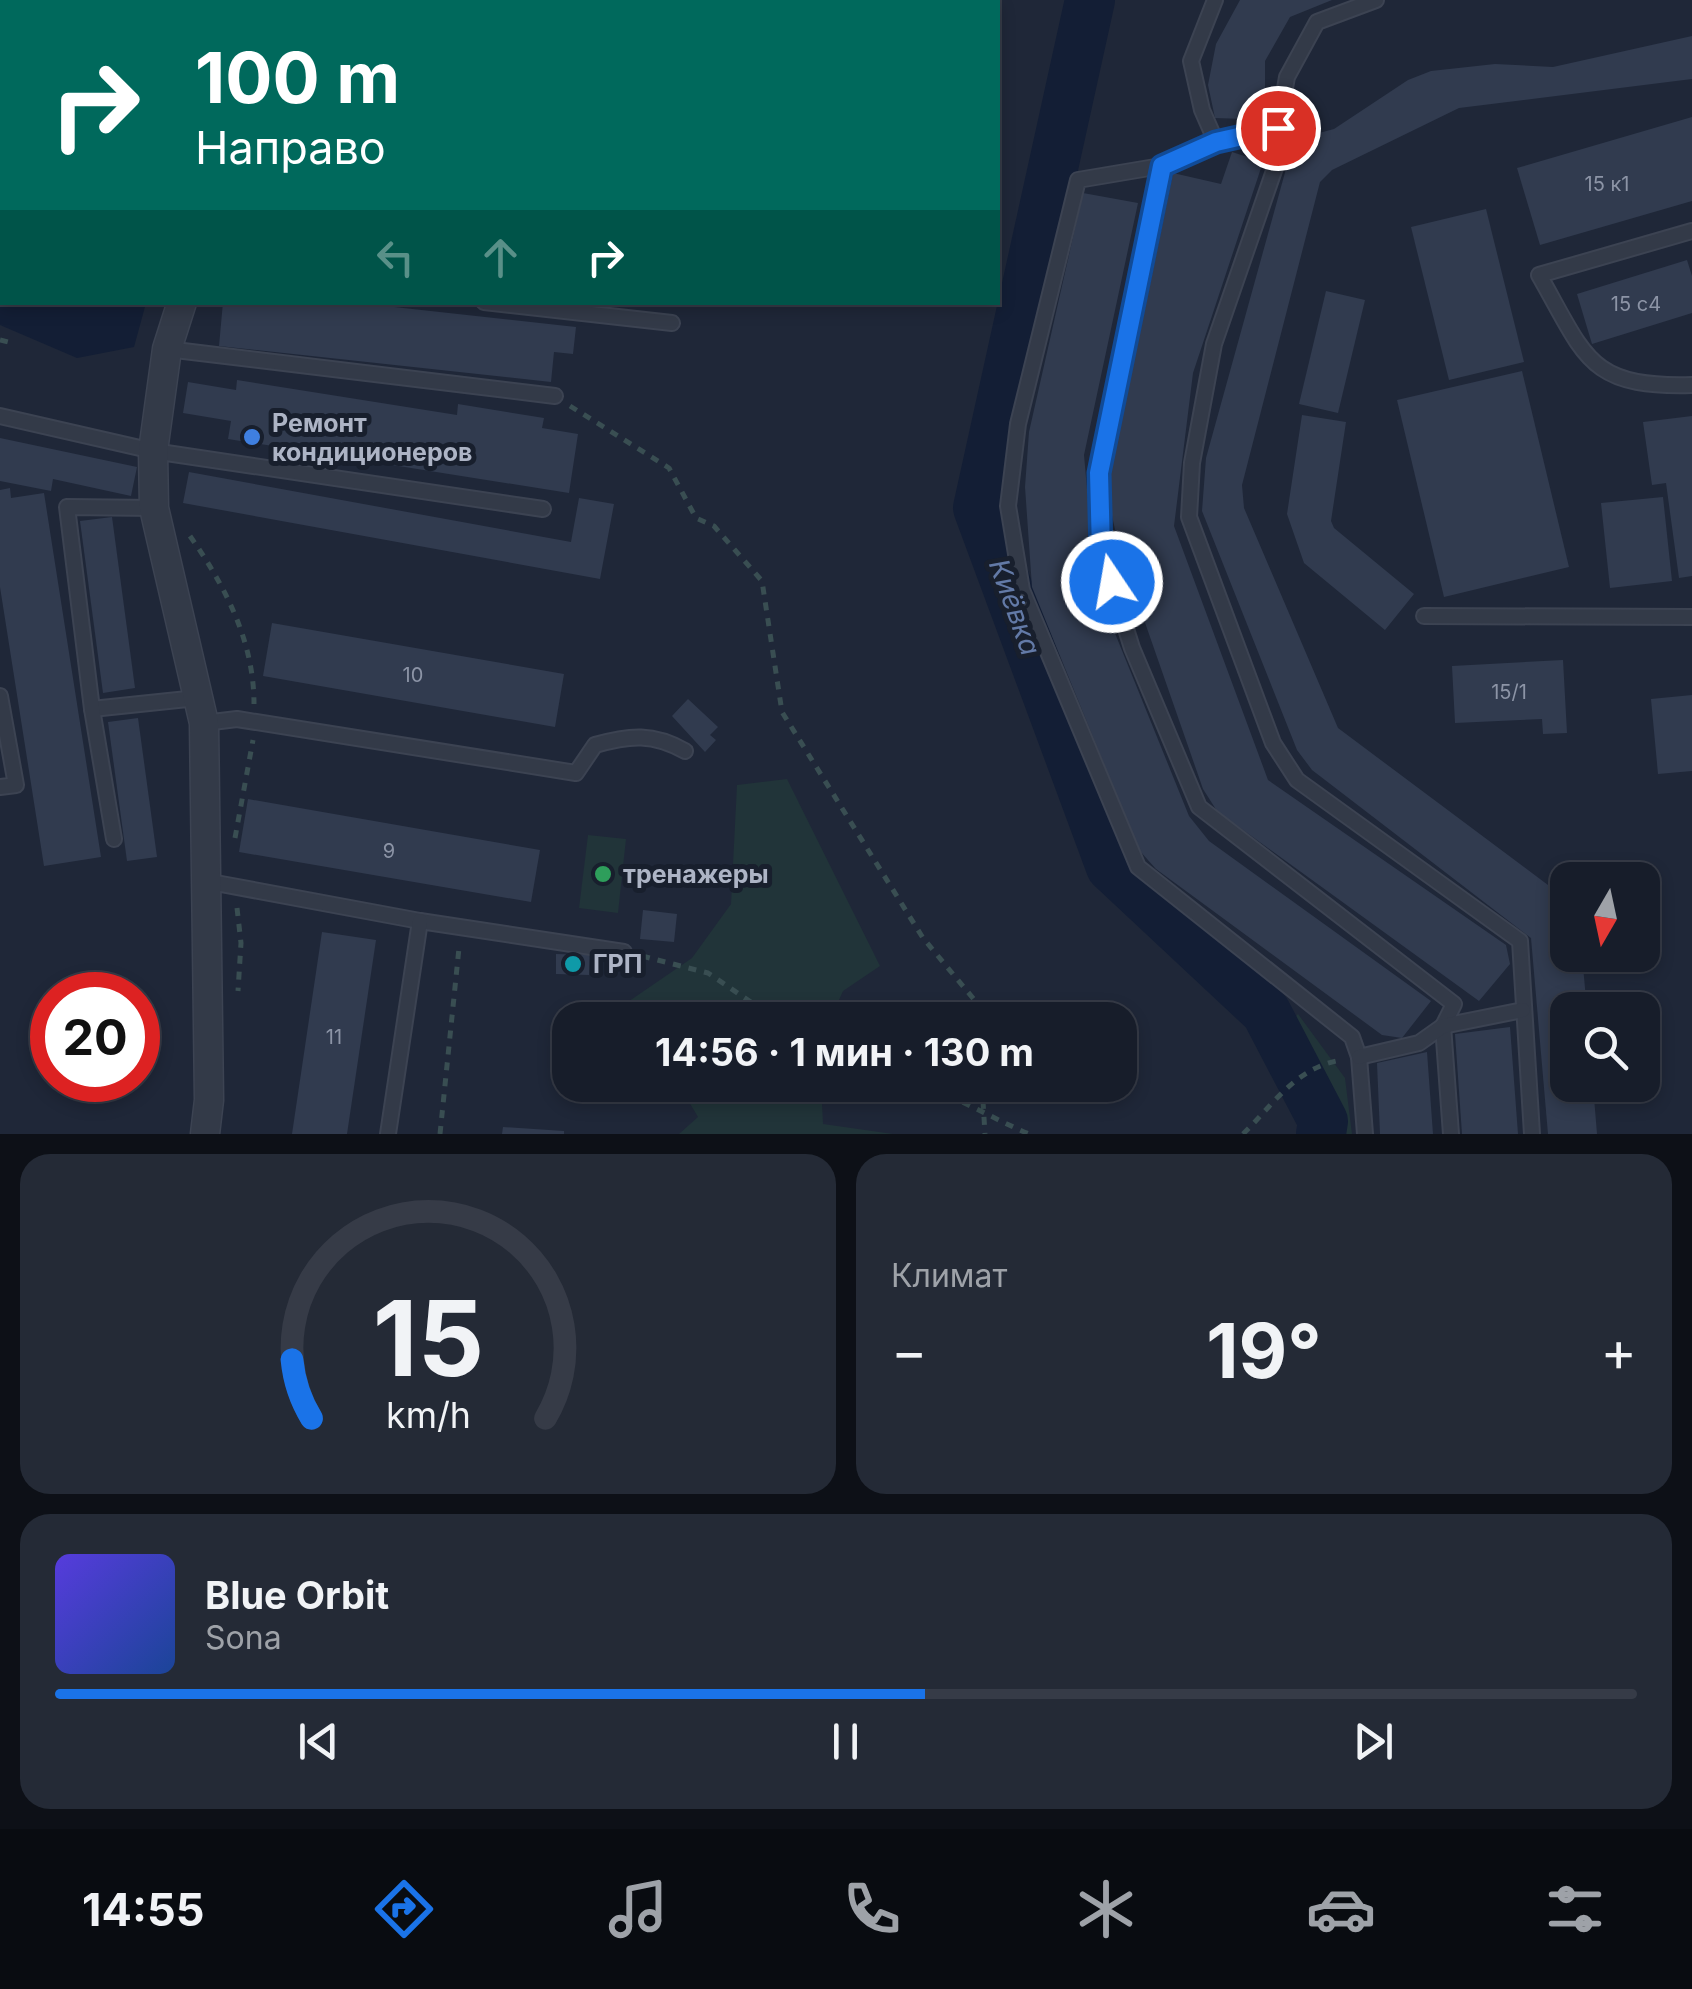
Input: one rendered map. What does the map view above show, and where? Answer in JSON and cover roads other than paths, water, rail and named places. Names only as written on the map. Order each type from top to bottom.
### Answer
[{"type":"street","points":[[181,305],[168,349],[154,451],[154,508],[200,711],[209,1100],[205,1134]]},
{"type":"lane","points":[[1214,0],[1191,61],[1202,110],[1216,142]]},
{"type":"lane","points":[[1376,0],[1317,22],[1287,77],[1277,162],[1214,344],[1192,464],[1189,516],[1273,743],[1297,780],[1520,940],[1532,1134]]},
{"type":"lane","points":[[1278,128],[1216,142],[1162,166],[1078,180],[1018,424],[1008,506],[1022,590],[1138,866],[1352,1037],[1359,1057],[1365,1134]]},
{"type":"lane","points":[[1162,166],[1099,473],[1101,550],[1132,648],[1199,807],[1454,1004],[1443,1026],[1450,1134]]},
{"type":"lane","points":[[1692,231],[1539,275],[1576,339],[1602,373],[1647,386],[1692,386]]},
{"type":"lane","points":[[511,305],[672,323]]},
{"type":"lane","points":[[168,349],[554,396]]},
{"type":"lane","points":[[0,416],[154,451],[543,509]]},
{"type":"lane","points":[[114,839],[92,708],[66,507],[154,508]]},
{"type":"lane","points":[[1424,616],[1692,618]]},
{"type":"lane","points":[[0,696],[16,785],[0,787]]},
{"type":"lane","points":[[92,708],[200,711],[576,773],[595,745],[632,735],[664,739],[686,750]]},
{"type":"lane","points":[[204,881],[461,928],[624,952]]},
{"type":"lane","points":[[388,1134],[420,921]]},
{"type":"lane","points":[[1359,1057],[1420,1043],[1443,1026],[1523,1010]]},
{"type":"water","points":[[0,305],[145,305],[134,347],[77,358],[0,325]]},
{"type":"waterway","name":"Киёвка","points":[[1090,0],[978,508],[1111,867],[1266,1012],[1323,1121],[1321,1134]]},
{"type":"place","name":"Ремонт кондиционеров","points":[[252,437]]},
{"type":"place","name":"тренажеры","points":[[603,874]]},
{"type":"place","name":"ГРП","points":[[573,964]]}]
